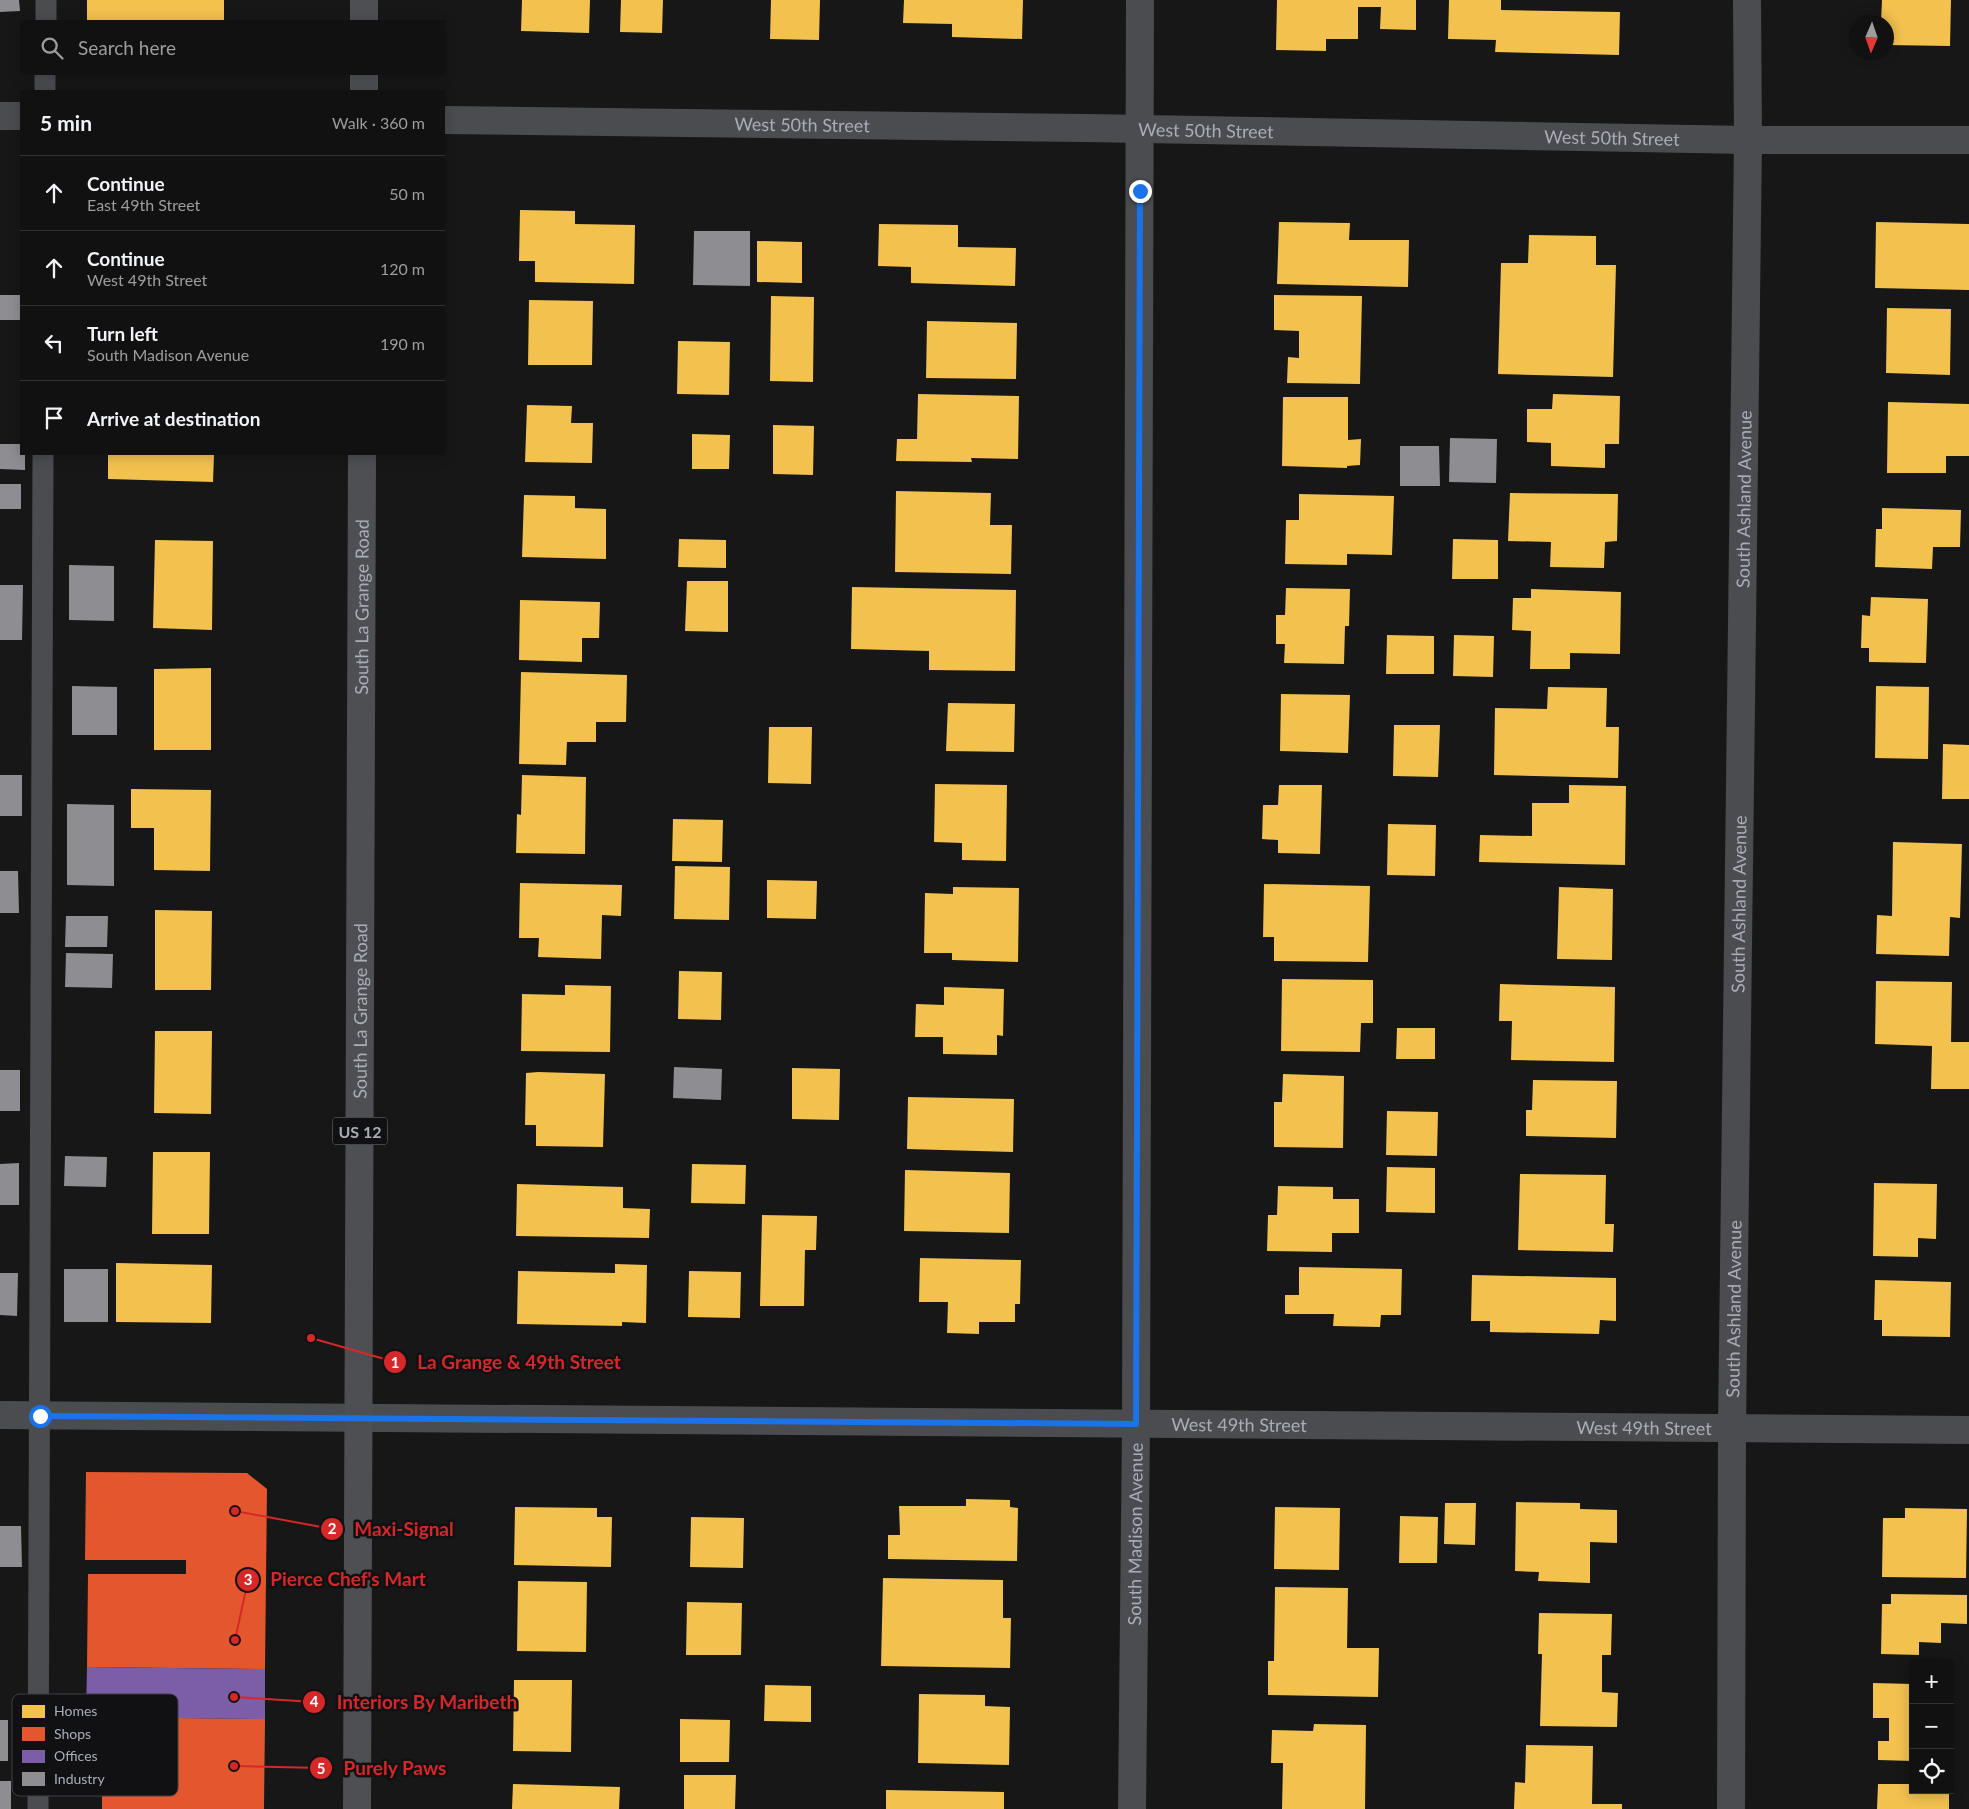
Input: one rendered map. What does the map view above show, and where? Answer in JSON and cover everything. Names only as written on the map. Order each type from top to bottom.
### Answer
[{"type":"main road","points":[[364,0],[364,20]]},
{"type":"main road","points":[[364,75],[364,90]]},
{"type":"main road","name":"South La Grange Road","points":[[357,1809],[362,455]]},
{"type":"street","name":"South Madison Avenue","points":[[1132,1809],[1136,1424],[1140,0]]},
{"type":"street","name":"South Ashland Avenue","points":[[1731,1809],[1732,1428],[1748,140],[1747,0]]},
{"type":"street","points":[[0,116],[20,116]]},
{"type":"street","name":"West 50th Street","points":[[445,120],[1140,129],[1748,140],[1969,140]]},
{"type":"street","name":"West 49th Street","points":[[0,1415],[1969,1430]]},
{"type":"lane","points":[[46,0],[46,20]]},
{"type":"lane","points":[[45,75],[45,90]]},
{"type":"lane","points":[[39,1694],[43,455]]},
{"type":"lane","points":[[38,1796],[38,1809]]},
{"type":"building: Homes","points":[[87,0],[224,0],[224,20],[87,20]]},
{"type":"building: Homes","points":[[522,0],[590,0],[589,33],[521,31]]},
{"type":"building: Homes","points":[[621,0],[663,0],[662,33],[620,32]]},
{"type":"building: Homes","points":[[771,0],[820,0],[819,40],[770,39]]},
{"type":"building: Homes","points":[[904,0],[1023,0],[1022,39],[952,37],[952,24],[903,23]]},
{"type":"building: Homes","points":[[1277,0],[1416,0],[1416,30],[1380,29],[1381,7],[1358,7],[1358,39],[1326,39],[1326,51],[1276,50]]},
{"type":"building: Homes","points":[[1449,0],[1501,0],[1501,10],[1620,12],[1619,55],[1495,52],[1496,40],[1448,39]]},
{"type":"building: Homes","points":[[1882,0],[1951,0],[1950,46],[1894,45],[1894,15],[1881,15]]},
{"type":"building: Homes","points":[[520,210],[575,211],[575,224],[635,225],[634,284],[535,282],[535,261],[519,261]]},
{"type":"building: Homes","points":[[1279,222],[1350,223],[1349,240],[1409,240],[1408,287],[1277,284]]},
{"type":"building: Homes","points":[[1876,222],[1969,224],[1969,290],[1875,288]]},
{"type":"building: Homes","points":[[879,224],[958,225],[958,247],[1016,248],[1015,286],[911,283],[911,267],[878,266]]},
{"type":"building: Homes","points":[[1529,235],[1596,236],[1596,265],[1616,265],[1613,377],[1498,374],[1501,263],[1528,263]]},
{"type":"building: Homes","points":[[757,241],[802,242],[802,283],[757,282]]},
{"type":"building: Homes","points":[[1274,295],[1362,296],[1360,384],[1287,383],[1288,357],[1299,358],[1299,331],[1274,330]]},
{"type":"building: Homes","points":[[771,296],[814,297],[813,382],[770,381]]},
{"type":"building: Homes","points":[[529,300],[593,301],[592,365],[528,365]]},
{"type":"building: Homes","points":[[1887,308],[1951,309],[1950,375],[1886,373]]},
{"type":"building: Homes","points":[[927,321],[1017,323],[1016,379],[926,378]]},
{"type":"building: Homes","points":[[678,341],[730,342],[729,395],[677,394]]},
{"type":"building: Homes","points":[[918,394],[1019,396],[1018,459],[971,458],[972,462],[896,461],[897,439],[917,439]]},
{"type":"building: Homes","points":[[1553,394],[1620,396],[1619,444],[1605,444],[1605,468],[1551,466],[1551,443],[1527,442],[1527,409],[1552,409]]},
{"type":"building: Homes","points":[[1283,397],[1348,397],[1348,440],[1361,439],[1360,465],[1347,466],[1347,468],[1282,466]]},
{"type":"building: Homes","points":[[1888,402],[1969,404],[1969,456],[1946,456],[1946,473],[1887,473]]},
{"type":"building: Homes","points":[[527,405],[572,406],[571,423],[593,423],[592,463],[525,462]]},
{"type":"building: Homes","points":[[773,425],[814,426],[813,475],[773,474]]},
{"type":"building: Homes","points":[[692,434],[730,435],[729,469],[692,469]]},
{"type":"building: Homes","points":[[108,455],[214,455],[213,482],[108,479]]},
{"type":"building: Homes","points":[[896,491],[991,493],[990,525],[1012,525],[1011,574],[895,572]]},
{"type":"building: Homes","points":[[1510,493],[1618,494],[1617,541],[1605,542],[1604,568],[1550,567],[1551,542],[1508,541]]},
{"type":"building: Homes","points":[[1299,494],[1394,496],[1392,555],[1347,554],[1347,565],[1285,564],[1286,520],[1299,520]]},
{"type":"building: Homes","points":[[524,495],[575,496],[575,508],[606,509],[606,559],[522,557]]},
{"type":"building: Homes","points":[[1882,508],[1961,510],[1960,547],[1933,547],[1932,569],[1875,567],[1876,529],[1882,529]]},
{"type":"building: Homes","points":[[679,539],[726,540],[726,568],[678,567]]},
{"type":"building: Homes","points":[[1453,539],[1498,540],[1498,579],[1452,579]]},
{"type":"building: Homes","points":[[155,540],[213,541],[212,630],[153,628]]},
{"type":"building: Homes","points":[[687,581],[728,581],[728,632],[685,631]]},
{"type":"building: Homes","points":[[852,587],[1016,590],[1015,671],[929,670],[929,651],[851,649]]},
{"type":"building: Homes","points":[[1286,588],[1350,589],[1349,626],[1345,626],[1344,664],[1284,663],[1285,644],[1276,644],[1276,615],[1285,615]]},
{"type":"building: Homes","points":[[1531,589],[1621,592],[1620,654],[1570,653],[1570,669],[1530,669],[1531,631],[1512,630],[1513,598],[1531,598]]},
{"type":"building: Homes","points":[[1871,597],[1928,599],[1926,663],[1869,662],[1869,648],[1861,648],[1862,615],[1870,616]]},
{"type":"building: Homes","points":[[520,600],[600,602],[599,638],[582,638],[582,662],[519,660]]},
{"type":"building: Homes","points":[[1387,635],[1434,636],[1434,674],[1386,674]]},
{"type":"building: Homes","points":[[1454,635],[1494,636],[1493,677],[1453,676]]},
{"type":"building: Homes","points":[[211,668],[211,750],[154,750],[154,669]]},
{"type":"building: Homes","points":[[521,672],[627,675],[626,722],[596,722],[596,742],[567,742],[566,765],[519,764]]},
{"type":"building: Homes","points":[[1876,686],[1929,687],[1928,759],[1875,758]]},
{"type":"building: Homes","points":[[1548,687],[1607,688],[1606,727],[1619,727],[1618,778],[1494,775],[1495,708],[1547,709]]},
{"type":"building: Homes","points":[[1281,694],[1350,695],[1348,753],[1280,751]]},
{"type":"building: Homes","points":[[948,703],[1015,704],[1014,752],[946,751]]},
{"type":"building: Homes","points":[[1394,725],[1440,725],[1438,777],[1393,776]]},
{"type":"building: Homes","points":[[769,727],[812,727],[811,784],[768,783]]},
{"type":"building: Homes","points":[[1943,744],[1969,745],[1969,799],[1942,799]]},
{"type":"building: Homes","points":[[522,775],[586,777],[585,854],[516,853],[517,814],[521,815]]},
{"type":"building: Homes","points":[[935,784],[1007,785],[1006,861],[962,860],[962,843],[934,842]]},
{"type":"building: Homes","points":[[1279,785],[1322,785],[1320,854],[1278,853],[1278,840],[1262,839],[1263,805],[1278,805]]},
{"type":"building: Homes","points":[[1569,785],[1626,786],[1625,865],[1479,862],[1480,835],[1532,836],[1532,803],[1569,803]]},
{"type":"building: Homes","points":[[131,789],[211,790],[210,871],[154,870],[154,828],[131,828]]},
{"type":"building: Homes","points":[[673,819],[723,820],[722,862],[672,861]]},
{"type":"building: Homes","points":[[1388,824],[1436,825],[1435,876],[1387,875]]},
{"type":"building: Homes","points":[[1893,842],[1962,844],[1960,918],[1950,917],[1949,956],[1876,954],[1877,915],[1892,916]]},
{"type":"building: Homes","points":[[675,866],[730,867],[729,920],[674,919]]},
{"type":"building: Homes","points":[[767,880],[817,881],[816,919],[767,918]]},
{"type":"building: Homes","points":[[520,883],[622,885],[621,916],[602,915],[601,959],[538,957],[539,938],[519,938]]},
{"type":"building: Homes","points":[[1264,884],[1370,886],[1368,962],[1274,961],[1274,937],[1263,937]]},
{"type":"building: Homes","points":[[953,887],[1019,888],[1018,962],[952,960],[952,953],[924,953],[925,893],[953,894]]},
{"type":"building: Homes","points":[[1559,887],[1613,889],[1612,960],[1557,959]]},
{"type":"building: Homes","points":[[155,910],[212,911],[211,990],[155,990]]},
{"type":"building: Homes","points":[[679,971],[722,972],[721,1020],[678,1019]]},
{"type":"building: Homes","points":[[1282,979],[1373,980],[1373,1023],[1361,1023],[1360,1052],[1281,1051]]},
{"type":"building: Homes","points":[[1876,981],[1952,982],[1951,1042],[1969,1042],[1969,1089],[1931,1089],[1932,1046],[1875,1044]]},
{"type":"building: Homes","points":[[1500,984],[1615,987],[1614,1062],[1511,1060],[1512,1021],[1499,1021]]},
{"type":"building: Homes","points":[[565,985],[611,986],[610,1052],[521,1051],[522,994],[565,995]]},
{"type":"building: Homes","points":[[944,987],[1004,989],[1003,1036],[997,1035],[997,1055],[943,1054],[943,1037],[915,1037],[916,1004],[944,1005]]},
{"type":"building: Homes","points":[[1397,1028],[1435,1028],[1435,1059],[1396,1059]]},
{"type":"building: Homes","points":[[155,1031],[212,1031],[211,1114],[154,1113]]},
{"type":"building: Homes","points":[[792,1068],[840,1069],[839,1120],[792,1119]]},
{"type":"building: Homes","points":[[526,1073],[605,1074],[603,1147],[536,1146],[536,1125],[525,1125]]},
{"type":"building: Homes","points":[[1283,1074],[1344,1076],[1343,1148],[1274,1147],[1274,1102],[1282,1102]]},
{"type":"building: Homes","points":[[1533,1080],[1617,1081],[1616,1138],[1526,1136],[1526,1110],[1532,1110]]},
{"type":"building: Homes","points":[[908,1097],[1014,1099],[1013,1152],[907,1149]]},
{"type":"building: Homes","points":[[1387,1111],[1438,1112],[1437,1156],[1386,1155]]},
{"type":"building: Homes","points":[[153,1152],[210,1152],[209,1234],[152,1234]]},
{"type":"building: Homes","points":[[692,1164],[746,1165],[745,1204],[691,1203]]},
{"type":"building: Homes","points":[[1387,1167],[1435,1168],[1435,1213],[1386,1212]]},
{"type":"building: Homes","points":[[905,1170],[1010,1173],[1009,1233],[904,1231]]},
{"type":"building: Homes","points":[[1520,1174],[1606,1175],[1605,1224],[1614,1224],[1613,1252],[1518,1250]]},
{"type":"building: Homes","points":[[1874,1183],[1937,1184],[1936,1239],[1918,1238],[1918,1257],[1873,1256]]},
{"type":"building: Homes","points":[[517,1184],[623,1187],[623,1208],[650,1209],[649,1238],[516,1236]]},
{"type":"building: Homes","points":[[1278,1186],[1333,1187],[1333,1199],[1359,1199],[1359,1233],[1332,1233],[1332,1252],[1267,1251],[1268,1215],[1277,1215]]},
{"type":"building: Homes","points":[[762,1215],[817,1216],[816,1250],[805,1250],[804,1306],[760,1306]]},
{"type":"building: Homes","points":[[920,1258],[1021,1260],[1020,1304],[1015,1304],[1015,1322],[979,1322],[979,1334],[947,1333],[948,1302],[919,1302]]},
{"type":"building: Homes","points":[[116,1263],[212,1265],[211,1323],[116,1322]]},
{"type":"building: Homes","points":[[615,1264],[647,1265],[646,1323],[622,1322],[622,1326],[517,1324],[518,1271],[615,1273]]},
{"type":"building: Homes","points":[[1299,1267],[1402,1269],[1401,1315],[1381,1315],[1380,1327],[1333,1326],[1334,1314],[1285,1314],[1285,1295],[1299,1295]]},
{"type":"building: Homes","points":[[689,1271],[741,1272],[740,1318],[688,1317]]},
{"type":"building: Homes","points":[[1472,1275],[1616,1278],[1616,1321],[1600,1320],[1599,1334],[1490,1332],[1490,1321],[1471,1321]]},
{"type":"building: Homes","points":[[1875,1280],[1951,1282],[1950,1337],[1882,1336],[1882,1320],[1874,1320]]},
{"type":"building: Homes","points":[[966,1499],[1010,1500],[1010,1507],[1018,1508],[1017,1561],[888,1559],[888,1535],[900,1535],[899,1506],[966,1506]]},
{"type":"building: Homes","points":[[1516,1502],[1580,1503],[1580,1509],[1617,1510],[1617,1543],[1590,1542],[1590,1583],[1538,1581],[1539,1572],[1515,1571]]},
{"type":"building: Homes","points":[[1445,1503],[1476,1503],[1475,1545],[1444,1544]]},
{"type":"building: Homes","points":[[515,1507],[597,1508],[597,1517],[612,1517],[611,1567],[514,1565]]},
{"type":"building: Homes","points":[[1275,1507],[1340,1508],[1339,1570],[1274,1569]]},
{"type":"building: Homes","points":[[1905,1508],[1967,1509],[1966,1578],[1882,1577],[1883,1518],[1905,1518]]},
{"type":"building: Homes","points":[[1400,1516],[1438,1517],[1437,1563],[1399,1563]]},
{"type":"building: Homes","points":[[691,1517],[744,1518],[743,1568],[690,1567]]},
{"type":"building: Homes","points":[[883,1578],[1003,1580],[1003,1618],[1011,1618],[1010,1668],[881,1666]]},
{"type":"building: Homes","points":[[518,1581],[587,1582],[586,1652],[517,1651]]},
{"type":"building: Homes","points":[[1275,1587],[1348,1588],[1347,1648],[1379,1648],[1378,1697],[1268,1695],[1268,1661],[1274,1661]]},
{"type":"building: Homes","points":[[1891,1594],[1967,1595],[1967,1624],[1941,1623],[1941,1643],[1919,1642],[1919,1655],[1881,1654],[1882,1604],[1891,1604]]},
{"type":"building: Homes","points":[[687,1602],[742,1603],[741,1655],[686,1655]]},
{"type":"building: Homes","points":[[1539,1613],[1612,1614],[1611,1655],[1602,1655],[1602,1692],[1618,1693],[1617,1727],[1540,1726],[1542,1654],[1538,1654]]},
{"type":"building: Homes","points":[[514,1680],[572,1680],[571,1752],[513,1751]]},
{"type":"building: Homes","points":[[1873,1683],[1909,1684],[1909,1761],[1878,1760],[1878,1741],[1889,1741],[1889,1718],[1873,1718]]},
{"type":"building: Homes","points":[[765,1685],[811,1686],[811,1722],[764,1721]]},
{"type":"building: Homes","points":[[919,1694],[985,1695],[985,1706],[1010,1707],[1009,1765],[918,1763]]},
{"type":"building: Homes","points":[[680,1719],[730,1720],[729,1762],[680,1762]]},
{"type":"building: Homes","points":[[1314,1724],[1366,1725],[1365,1809],[1282,1809],[1283,1763],[1271,1763],[1272,1730],[1313,1731]]},
{"type":"building: Homes","points":[[1526,1745],[1593,1746],[1592,1804],[1622,1804],[1622,1809],[1514,1809],[1515,1782],[1525,1783]]},
{"type":"building: Homes","points":[[684,1775],[736,1775],[735,1809],[684,1809]]},
{"type":"building: Homes","points":[[513,1784],[620,1787],[619,1809],[512,1809]]},
{"type":"building: Homes","points":[[1878,1784],[1909,1784],[1909,1794],[1949,1794],[1949,1809],[1877,1809]]},
{"type":"building: Homes","points":[[886,1790],[1004,1792],[1004,1809],[886,1809]]},
{"type":"building: Shops","points":[[86,1472],[247,1473],[267,1489],[265,1669],[87,1667],[88,1574],[186,1574],[186,1560],[85,1560]]},
{"type":"building: Shops","points":[[178,1718],[265,1719],[264,1809],[102,1809],[102,1796],[178,1796]]},
{"type":"building: Offices","points":[[87,1667],[265,1669],[265,1719],[178,1718],[178,1694],[86,1694]]},
{"type":"building: Industry","points":[[0,0],[19,0],[20,11],[0,12]]},
{"type":"building: Industry","points":[[694,231],[750,231],[750,286],[693,285]]},
{"type":"building: Industry","points":[[0,295],[20,295],[20,320],[0,320]]},
{"type":"building: Industry","points":[[1450,438],[1497,439],[1496,483],[1449,482]]},
{"type":"building: Industry","points":[[0,444],[20,444],[20,455],[25,455],[25,470],[0,469]]},
{"type":"building: Industry","points":[[1400,446],[1439,446],[1440,486],[1400,486]]},
{"type":"building: Industry","points":[[0,484],[21,484],[21,509],[0,509]]},
{"type":"building: Industry","points":[[69,565],[114,566],[114,621],[69,620]]},
{"type":"building: Industry","points":[[0,585],[23,585],[22,640],[0,640]]},
{"type":"building: Industry","points":[[72,686],[117,687],[117,735],[72,735]]},
{"type":"building: Industry","points":[[0,775],[22,775],[22,816],[0,816]]},
{"type":"building: Industry","points":[[67,804],[114,805],[114,886],[67,885]]},
{"type":"building: Industry","points":[[0,871],[18,871],[19,913],[0,913]]},
{"type":"building: Industry","points":[[66,916],[108,916],[107,947],[65,947]]},
{"type":"building: Industry","points":[[66,953],[113,954],[112,988],[65,987]]},
{"type":"building: Industry","points":[[674,1067],[722,1069],[721,1100],[673,1098]]},
{"type":"building: Industry","points":[[0,1070],[20,1070],[20,1111],[0,1111]]},
{"type":"building: Industry","points":[[65,1156],[107,1157],[106,1187],[64,1186]]},
{"type":"building: Industry","points":[[19,1163],[19,1205],[0,1205],[0,1164]]},
{"type":"building: Industry","points":[[64,1269],[108,1269],[108,1322],[64,1322]]},
{"type":"building: Industry","points":[[0,1273],[18,1273],[17,1316],[0,1315]]},
{"type":"building: Industry","points":[[0,1526],[21,1526],[22,1567],[0,1567]]},
{"type":"building: Industry","points":[[0,1720],[8,1720],[8,1761],[0,1761]]},
{"type":"building: Industry","points":[[0,1781],[11,1781],[11,1809],[0,1809]]},
{"type":"place","name":"La Grange & 49th Street","points":[[311,1338]]},
{"type":"place","name":"Maxi-Signal","points":[[235,1511]]},
{"type":"place","name":"Pierce Chef's Mart","points":[[235,1640]]},
{"type":"place","name":"Interiors By Maribeth","points":[[234,1697]]},
{"type":"place","name":"Purely Paws","points":[[234,1766]]},
{"type":"route","points":[[40,1416],[1136,1424],[1140,191]]}]
